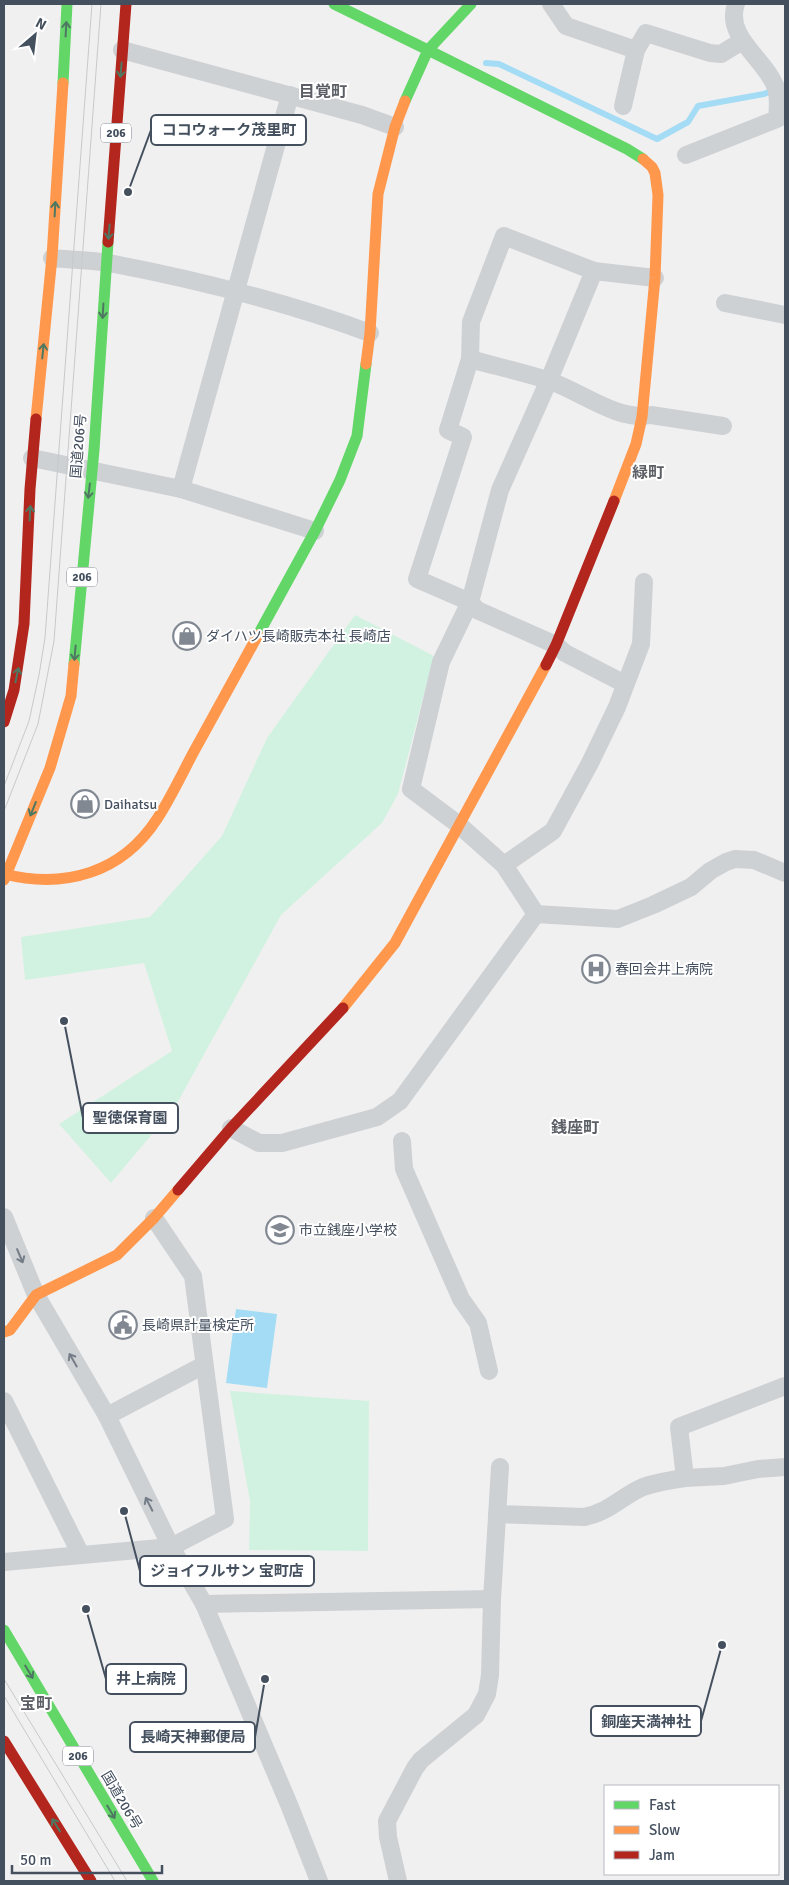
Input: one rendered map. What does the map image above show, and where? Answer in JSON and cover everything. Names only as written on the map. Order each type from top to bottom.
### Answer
[{"type":"main road","points":[[4,722],[10,705],[20,660],[26,588],[32,458],[52,258],[67,4]]},
{"type":"main road","name":"国道206号","points":[[5,876],[50,768],[71,696],[92,472],[126,4]]},
{"type":"main road","points":[[4,1332],[10,1330],[36,1295],[117,1255],[154,1218],[231,1128],[349,1001],[395,943],[536,686],[556,644],[636,444],[642,416],[655,278],[658,195],[655,173],[652,167],[627,149],[334,4]]},
{"type":"main road","points":[[5,876],[61,881],[94,873],[130,851],[157,819],[315,531],[340,480],[357,436],[370,333],[378,194],[395,127],[412,82],[428,50],[471,4]]},
{"type":"main road","name":"国道206号","points":[[4,1630],[153,1881]]},
{"type":"main road","points":[[4,1741],[91,1881]]},
{"type":"street","points":[[551,4],[566,26],[636,50]]},
{"type":"street","points":[[686,155],[777,119],[776,88],[759,60],[742,41],[732,14],[736,4]]},
{"type":"street","points":[[623,106],[636,50],[646,33],[710,54],[721,54],[742,41]]},
{"type":"street","points":[[122,50],[362,115],[395,127]]},
{"type":"street","points":[[181,489],[290,95]]},
{"type":"street","points":[[624,684],[564,653],[556,644],[477,610],[470,602],[417,579],[463,437],[448,430],[470,359],[471,322],[504,236],[594,271],[655,278]]},
{"type":"street","points":[[52,258],[108,263],[236,291],[328,318],[370,333]]},
{"type":"street","points":[[536,914],[504,865],[459,825],[410,789],[441,662],[470,602],[500,490],[549,380],[594,271]]},
{"type":"street","points":[[725,303],[785,315]]},
{"type":"street","points":[[470,359],[549,380],[625,414],[651,415],[723,426]]},
{"type":"street","points":[[32,458],[181,489],[315,531]]},
{"type":"street","points":[[504,865],[553,831],[590,763],[617,707],[624,684],[641,644],[644,582]]},
{"type":"street","points":[[536,914],[618,919],[654,905],[691,887],[710,871],[735,859],[754,860],[785,873]]},
{"type":"street","points":[[231,1128],[259,1143],[282,1143],[377,1117],[400,1101],[536,914]]},
{"type":"street","points":[[402,1142],[404,1169],[461,1299],[478,1323],[489,1371]]},
{"type":"street","points":[[4,1217],[36,1295],[107,1416],[171,1547],[204,1604],[290,1807],[319,1881]]},
{"type":"street","points":[[4,1562],[171,1547],[225,1519],[193,1276],[154,1218]]},
{"type":"street","points":[[107,1416],[204,1365]]},
{"type":"street","points":[[685,1478],[678,1427],[785,1386]]},
{"type":"street","points":[[4,1401],[81,1555]]},
{"type":"street","points":[[398,1881],[388,1837],[387,1821],[421,1760],[476,1715],[487,1694],[490,1675],[492,1599],[500,1467]]},
{"type":"street","points":[[497,1514],[593,1516],[604,1512],[642,1488],[664,1480],[724,1476],[758,1469],[785,1467]]},
{"type":"street","points":[[204,1604],[492,1599]]},
{"type":"green space","points":[[355,615],[434,656],[398,794],[382,823],[281,915],[175,1107],[111,1183],[59,1124],[172,1051],[144,963],[25,980],[21,937],[150,917],[222,836],[267,738]]},
{"type":"green space","points":[[230,1391],[369,1401],[368,1551],[249,1550],[250,1501]]},
{"type":"water","points":[[236,1309],[277,1314],[267,1388],[226,1383]]},
{"type":"waterway","points":[[486,63],[499,64],[657,139],[688,122],[698,106],[764,94],[785,85]]},
{"type":"tram line","points":[[4,786],[29,721],[45,638],[92,4]]},
{"type":"tram line","points":[[4,811],[38,724],[54,641],[101,4]]},
{"type":"tram line","points":[[4,1679],[127,1881]]},
{"type":"tram line","points":[[4,1696],[115,1881]]},
{"type":"traffic: fast","points":[[63,83],[67,4]]},
{"type":"traffic: fast","points":[[334,4],[428,50],[471,4]]},
{"type":"traffic: fast","points":[[405,101],[428,50],[627,149],[643,159]]},
{"type":"traffic: fast","points":[[74,664],[94,450],[108,242]]},
{"type":"traffic: fast","points":[[258,635],[315,531],[340,480],[357,436],[366,364]]},
{"type":"traffic: fast","points":[[4,1630],[153,1881]]},
{"type":"traffic: slow","points":[[36,419],[52,257],[63,83]]},
{"type":"traffic: slow","points":[[366,364],[370,333],[378,194],[395,127],[405,101]]},
{"type":"traffic: slow","points":[[614,501],[636,444],[642,417],[655,278],[658,195],[655,173],[652,167],[643,159]]},
{"type":"traffic: slow","points":[[4,874],[49,879],[70,877],[90,872],[109,864],[127,852],[143,837],[166,804],[258,635]]},
{"type":"traffic: slow","points":[[4,880],[50,768],[71,696],[74,664]]},
{"type":"traffic: slow","points":[[343,1008],[395,943],[546,665]]},
{"type":"traffic: slow","points":[[4,1332],[10,1330],[36,1295],[117,1255],[154,1218],[178,1190]]},
{"type":"traffic: jam","points":[[108,242],[126,4]]},
{"type":"traffic: jam","points":[[4,722],[14,690],[24,624],[30,489],[36,419]]},
{"type":"traffic: jam","points":[[546,665],[556,645],[614,501]]},
{"type":"traffic: jam","points":[[178,1190],[231,1128],[343,1008]]},
{"type":"traffic: jam","points":[[4,1741],[91,1881]]},
{"type":"place","name":"ココウォーク茂里町","points":[[128,192]]},
{"type":"place","name":"ダイハツ長崎販売本社 長崎店","points":[[187,636]]},
{"type":"place","name":"Daihatsu","points":[[85,804]]},
{"type":"place","name":"春回会井上病院","points":[[596,969]]},
{"type":"place","name":"聖徳保育園","points":[[64,1021]]},
{"type":"place","name":"市立銭座小学校","points":[[280,1230]]},
{"type":"place","name":"長崎県計量検定所","points":[[123,1325]]},
{"type":"place","name":"ジョイフルサン 宝町店","points":[[124,1511]]},
{"type":"place","name":"井上病院","points":[[86,1609]]},
{"type":"place","name":"銅座天満神社","points":[[722,1645]]},
{"type":"place","name":"長崎天神郵便局","points":[[265,1679]]},
{"type":"district","name":"目覚町","points":[[323,91]]},
{"type":"district","name":"緑町","points":[[648,472]]},
{"type":"district","name":"銭座町","points":[[575,1127]]},
{"type":"district","name":"宝町","points":[[36,1703]]}]
